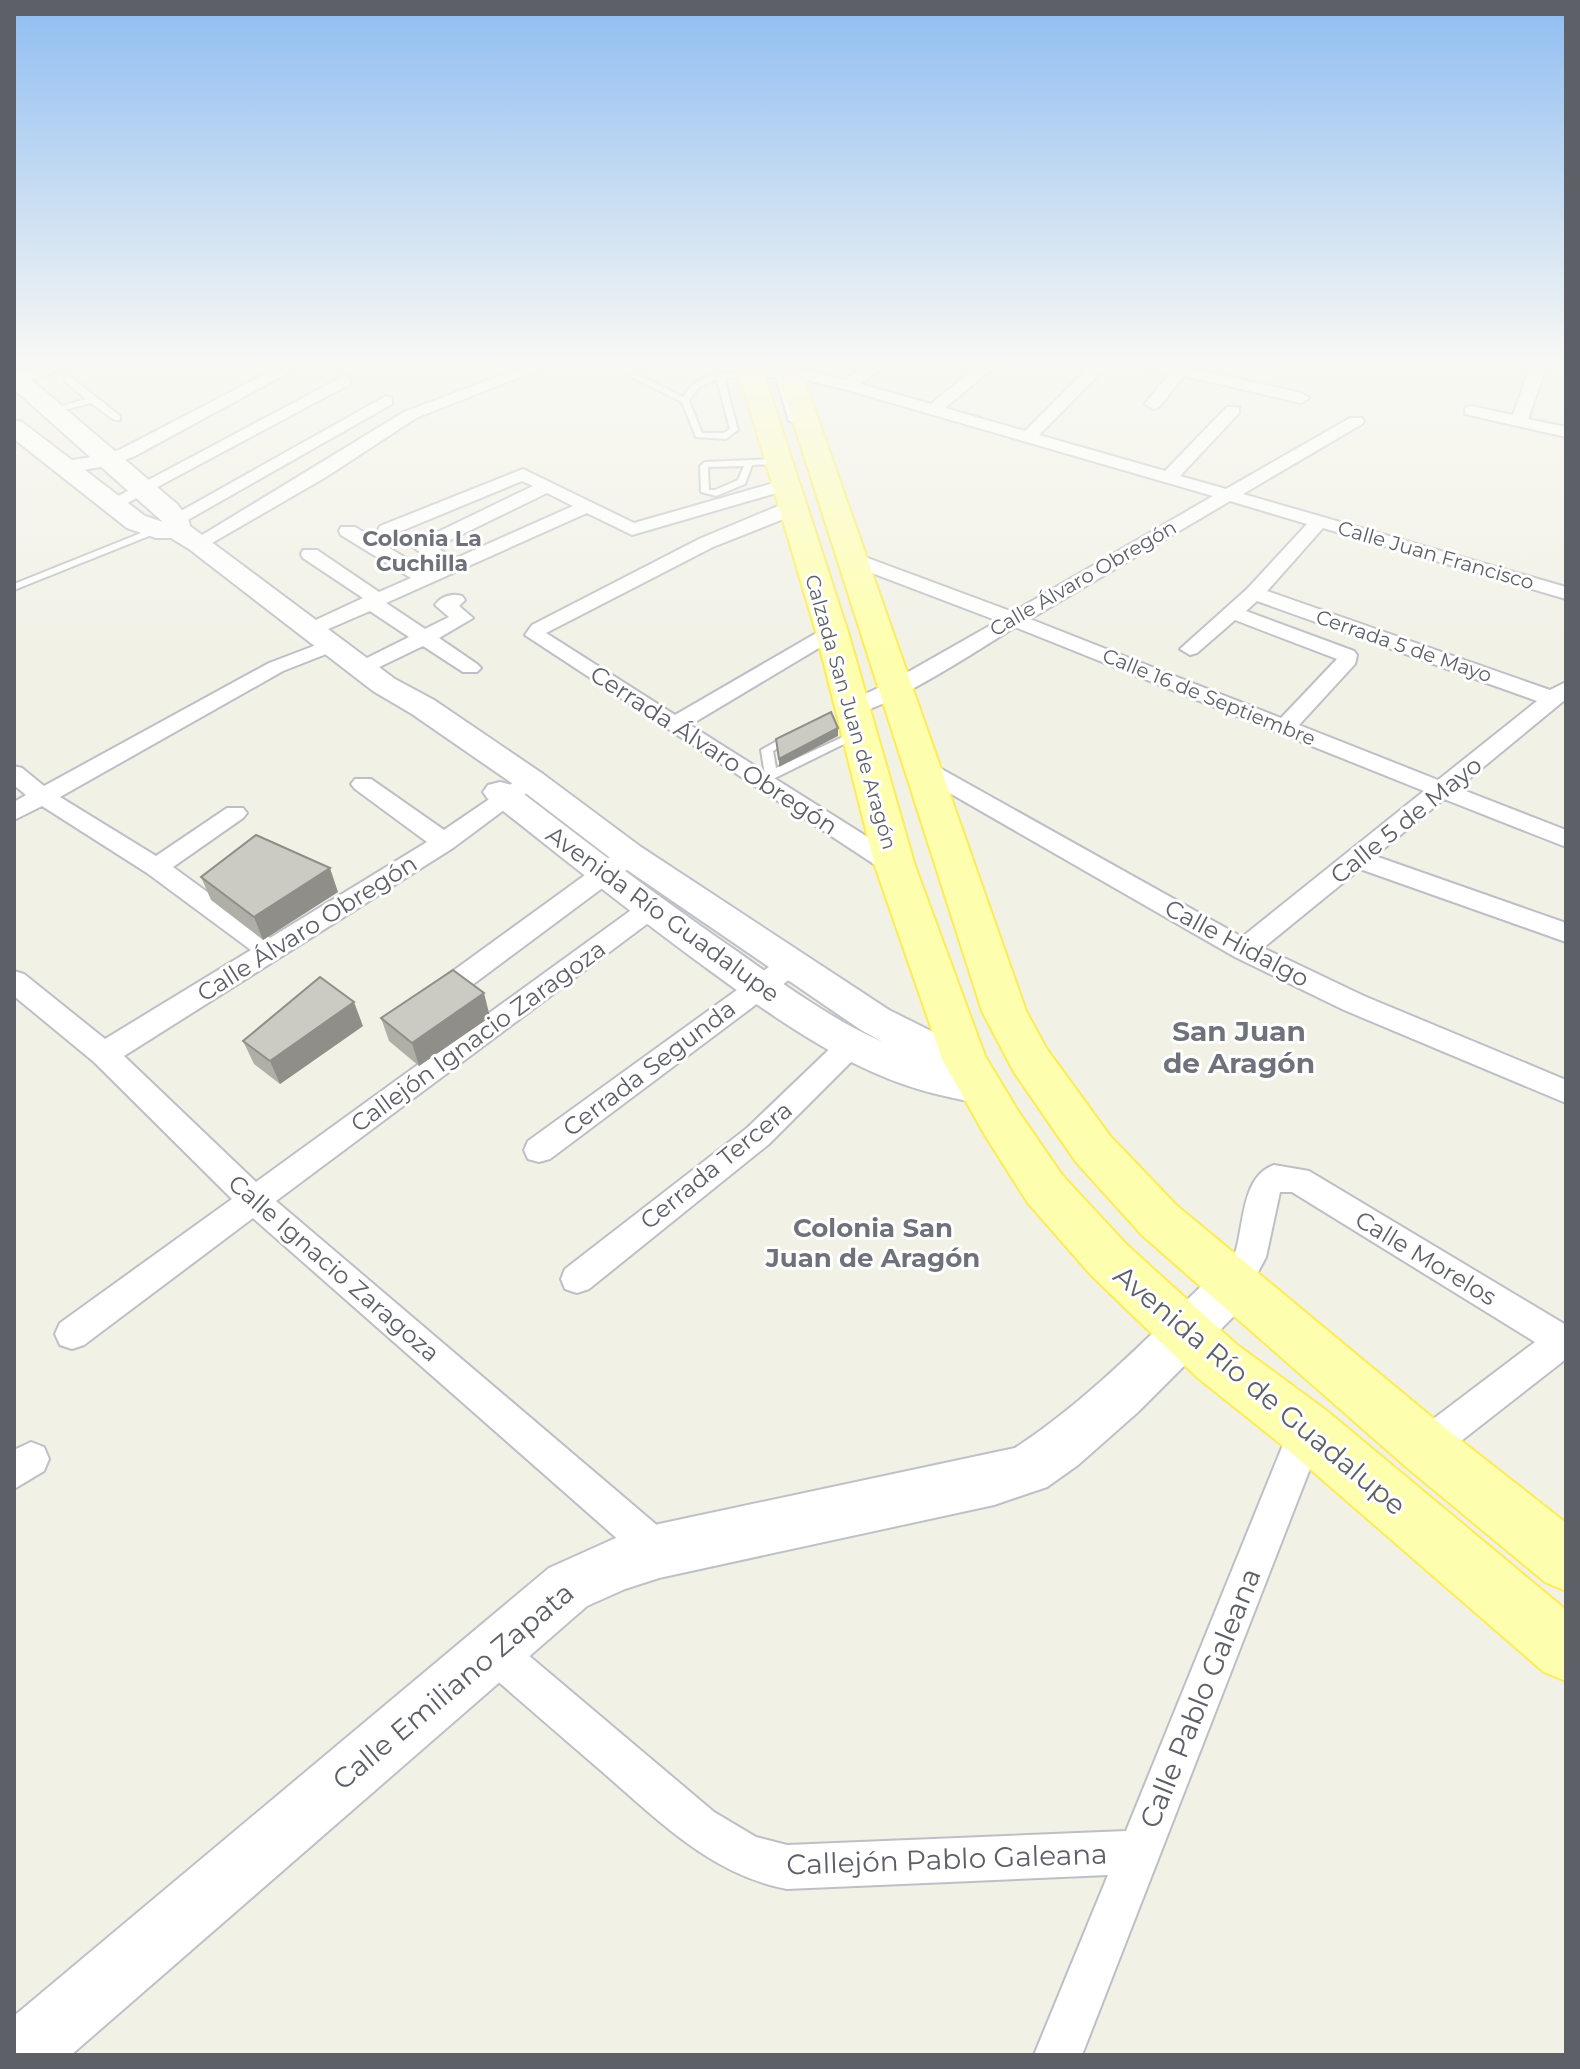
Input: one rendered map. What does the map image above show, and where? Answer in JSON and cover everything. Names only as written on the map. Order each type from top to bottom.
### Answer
[{"type":"main road","name":"Calzada San Juan de Aragón","points":[[773,459],[775,479],[832,632],[865,707],[909,754],[995,1075]]},
{"type":"main road","name":"Calzada San Juan de Aragón","points":[[804,459],[850,558],[865,707],[904,868],[995,1075]]},
{"type":"main road","name":"Avenida Río de Guadalupe","points":[[1566,1561],[1425,1447],[1210,1309],[1109,1260],[1045,1189],[995,1075],[1030,1060],[1093,1149],[1159,1220],[1210,1309],[1217,1361],[1307,1430],[1566,1650]]},
{"type":"street","points":[[55,459],[136,522],[176,530],[320,473],[342,459]]},
{"type":"street","points":[[65,466],[112,459]]},
{"type":"street","points":[[114,503],[213,459]]},
{"type":"street","points":[[176,530],[273,459]]},
{"type":"street","name":"Calle Juan Francisco","points":[[1106,459],[1566,593]]},
{"type":"street","points":[[1169,477],[1187,459]]},
{"type":"street","name":"Calle Álvaro Obregón","points":[[865,707],[1290,459]]},
{"type":"street","points":[[108,460],[144,489],[176,530],[373,676],[459,609]]},
{"type":"street","points":[[387,530],[523,474],[632,529],[775,479]]},
{"type":"street","name":"Cerrada Álvaro Obregón","points":[[775,479],[780,514],[698,547],[534,633],[676,724],[768,778],[904,868]]},
{"type":"street","points":[[454,567],[422,547],[547,486]]},
{"type":"street","points":[[14,812],[276,667],[374,601],[588,506]]},
{"type":"street","points":[[1190,649],[1254,593],[1320,521]]},
{"type":"street","points":[[348,531],[427,579]]},
{"type":"street","points":[[310,554],[421,638],[470,668]]},
{"type":"street","name":"Calle 16 de Septiembre","points":[[850,558],[1012,619],[1566,839]]},
{"type":"street","name":"Cerrada 5 de Mayo","points":[[1254,593],[1560,694]]},
{"type":"street","points":[[1231,612],[1347,655],[1348,660],[1285,727]]},
{"type":"street","points":[[676,724],[832,632]]},
{"type":"street","name":"Avenida Río Guadalupe","points":[[373,676],[398,722],[519,790],[618,865],[793,963],[875,1020],[921,1044],[995,1075]]},
{"type":"street","name":"Calle 5 de Mayo","points":[[1244,950],[1560,694]]},
{"type":"street","name":"Calle Hidalgo","points":[[909,754],[1244,950],[1354,1003],[1566,1092]]},
{"type":"street","points":[[14,773],[42,796],[156,867],[270,951]]},
{"type":"street","points":[[363,784],[444,842]]},
{"type":"street","name":"Calle Álvaro Obregón","points":[[104,1054],[444,842],[519,790]]},
{"type":"street","points":[[156,867],[235,813]]},
{"type":"street","points":[[1358,859],[1566,933]]},
{"type":"street","points":[[414,1014],[618,865]]},
{"type":"street","name":"Avenida Río Guadalupe","points":[[618,865],[650,909],[758,986],[851,1045],[919,1075],[995,1075]]},
{"type":"street","name":"Callejón Ignacio Zaragoza","points":[[72,1334],[650,909]]},
{"type":"street","name":"Cerrada Segunda","points":[[539,1150],[793,963]]},
{"type":"street","name":"Calle Ignacio Zaragoza","points":[[14,981],[104,1054],[255,1201],[659,1551]]},
{"type":"street","name":"Cerrada Tercera","points":[[577,1279],[649,1219],[758,1136],[851,1045]]},
{"type":"street","name":"Calle Morelos","points":[[1210,1309],[1250,1257],[1266,1188],[1274,1178],[1285,1177],[1298,1180],[1564,1342]]},
{"type":"street","name":"Calle Emiliano Zapata","points":[[20,2055],[568,1587],[618,1564],[659,1551],[994,1480],[1029,1469],[1060,1448],[1120,1396],[1210,1309]]},
{"type":"street","points":[[1425,1447],[1564,1342]]},
{"type":"street","name":"Calle Pablo Galeana","points":[[1058,2055],[1307,1430]]},
{"type":"street","name":"Callejón Pablo Galeana","points":[[494,1652],[699,1827],[759,1863],[787,1867],[1139,1852]]},
{"type":"lane","points":[[790,459],[900,825]]},
{"type":"lane","points":[[768,778],[865,707],[873,656],[798,459]]},
{"type":"lane","points":[[704,466],[775,479],[742,482],[716,493],[705,492],[704,466]]},
{"type":"lane","points":[[14,587],[176,530]]},
{"type":"lane","points":[[768,778],[767,750],[799,733]]},
{"type":"building","points":[[831,712],[838,728],[779,759],[776,739]]},
{"type":"building","points":[[256,835],[330,868],[254,917],[201,877]]},
{"type":"building","points":[[453,970],[484,993],[412,1043],[381,1018]]},
{"type":"building","points":[[320,977],[354,1002],[270,1061],[243,1041]]},
{"type":"district","name":"Colonia La Cuchilla","points":[[422,550]]},
{"type":"district","name":"San Juan de Aragón","points":[[1239,1047]]},
{"type":"district","name":"Colonia San Juan de Aragón","points":[[873,1243]]}]
